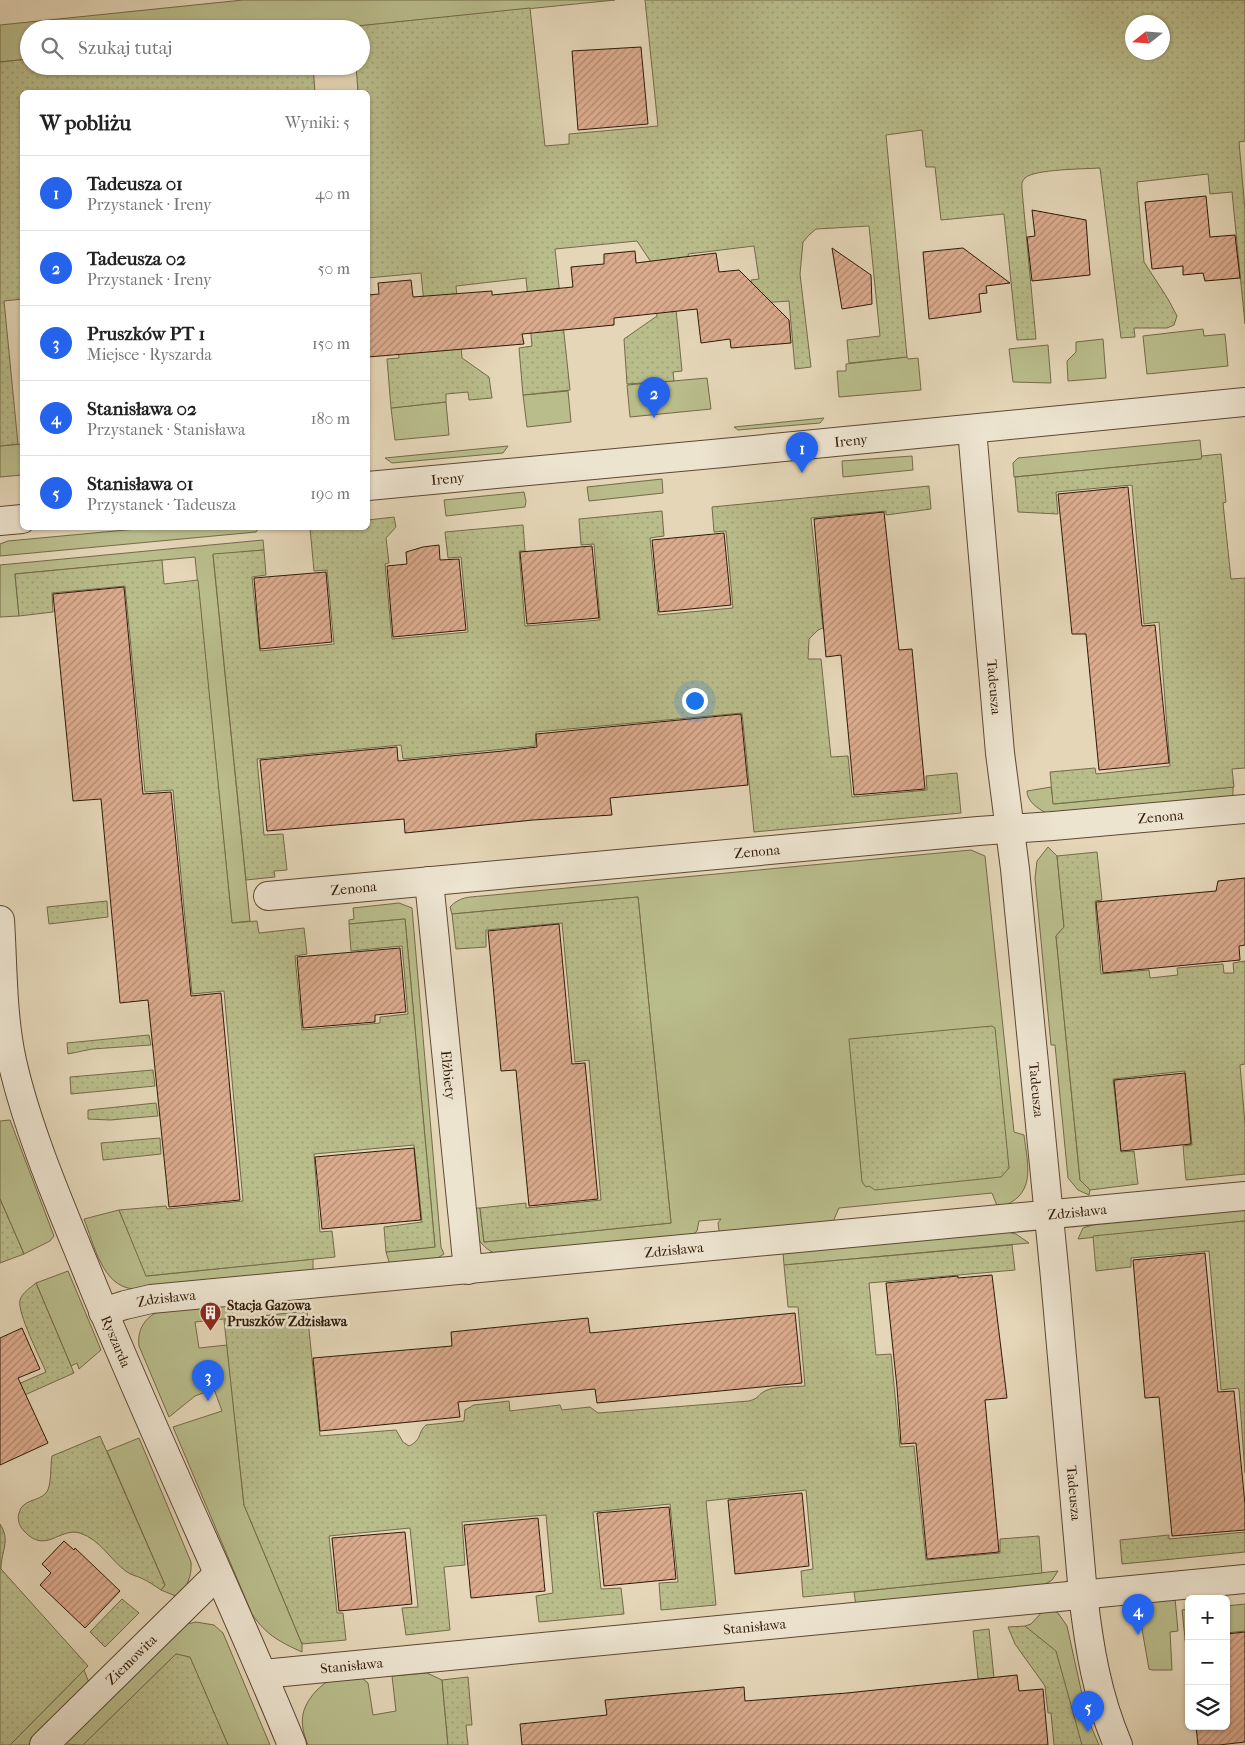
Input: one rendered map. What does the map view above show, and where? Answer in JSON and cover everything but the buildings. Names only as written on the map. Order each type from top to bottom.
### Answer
[{"type":"street","name":"Ireny","points":[[370,486],[1245,402]]},
{"type":"street","name":"Tadeusza","points":[[972,429],[1000,753],[1015,869],[1088,1645],[1096,1685],[1118,1745]]},
{"type":"street","points":[[0,521],[20,519]]},
{"type":"street","name":"Zenona","points":[[268,896],[1009,828],[1245,809]]},
{"type":"street","name":"Elżbiety","points":[[429,881],[468,1270]]},
{"type":"street","name":"Ryszarda","points":[[0,920],[2,990],[12,1060],[25,1110],[71,1232],[104,1312],[263,1674],[292,1745]]},
{"type":"street","name":"Zdzisława","points":[[104,1312],[125,1304],[151,1299],[1245,1196]]},
{"type":"street","name":"Ziemowita","points":[[44,1745],[218,1574]]},
{"type":"street","name":"Stanisława","points":[[263,1674],[1245,1579]]},
{"type":"green space","points":[[243,0],[615,0],[370,25],[370,20],[49,20]]},
{"type":"green space","points":[[645,0],[1245,0],[1245,141],[1239,142],[1245,210],[1245,324],[1232,192],[1210,194],[1208,174],[1137,182],[1144,262],[1177,316],[1174,325],[1167,328],[1134,328],[1135,337],[1121,338],[1100,168],[1060,170],[1030,175],[1022,182],[1036,339],[1017,340],[1004,214],[941,220],[935,167],[926,167],[922,130],[886,135],[907,357],[849,363],[847,340],[880,336],[869,226],[816,229],[803,242],[800,274],[811,367],[795,369],[789,301],[761,303],[753,297],[751,280],[759,279],[754,246],[688,254],[694,296],[675,299],[682,371],[673,372],[674,381],[627,384],[624,339],[657,316],[651,262],[637,241],[555,249],[570,390],[523,395],[519,348],[532,346],[526,278],[456,286],[462,358],[489,377],[492,398],[469,400],[468,392],[446,394],[446,402],[391,408],[387,359],[399,358],[398,347],[428,344],[421,273],[370,278],[370,90],[358,90],[357,75],[370,75],[370,25],[530,8],[545,146],[569,144],[569,134],[658,126]]},
{"type":"green space","points":[[20,23],[20,60],[0,62],[0,25]]},
{"type":"green space","points":[[20,60],[20,75],[314,75],[315,90],[20,90],[20,299],[4,301],[18,444],[0,446],[0,62]]},
{"type":"green space","points":[[1203,329],[1204,336],[1225,334],[1228,366],[1147,374],[1143,336]]},
{"type":"green space","points":[[1103,339],[1106,378],[1068,381],[1067,361],[1076,352],[1076,342]]},
{"type":"green space","points":[[1048,345],[1051,383],[1013,382],[1009,349]]},
{"type":"green space","points":[[907,357],[908,359],[918,358],[921,390],[839,397],[837,371],[846,371],[846,364]]},
{"type":"green space","points":[[707,378],[711,409],[630,417],[627,385]]},
{"type":"green space","points":[[568,391],[571,422],[527,427],[523,395]]},
{"type":"green space","points":[[446,402],[449,435],[395,440],[391,408]]},
{"type":"green space","points":[[824,418],[820,423],[738,430],[734,427]]},
{"type":"green space","points":[[1200,440],[1202,459],[1014,477],[1013,463],[1018,458]]},
{"type":"green space","points":[[20,444],[20,475],[0,477],[0,446]]},
{"type":"green space","points":[[508,446],[503,453],[392,463],[385,458]]},
{"type":"green space","points":[[1221,454],[1226,502],[1223,503],[1231,579],[1245,578],[1245,768],[1232,769],[1234,787],[1053,804],[1050,772],[1095,768],[1096,774],[1170,766],[1159,622],[1144,624],[1132,485],[1056,492],[1058,514],[1018,512],[1015,477],[1201,459],[1202,456]]},
{"type":"green space","points":[[912,456],[913,470],[843,477],[842,461]]},
{"type":"green space","points":[[662,479],[663,493],[589,501],[587,487]]},
{"type":"green space","points":[[929,486],[931,509],[886,515],[886,511],[811,518],[823,628],[818,630],[809,639],[808,659],[821,659],[831,757],[848,756],[852,797],[927,790],[926,776],[957,773],[961,813],[754,832],[742,713],[536,732],[535,746],[403,759],[401,745],[257,759],[264,835],[283,834],[287,870],[274,871],[275,877],[246,880],[213,554],[264,550],[266,575],[252,577],[260,651],[334,644],[327,570],[314,571],[310,530],[370,530],[370,520],[394,517],[396,527],[386,538],[389,563],[385,564],[392,639],[468,632],[461,557],[448,558],[445,532],[523,525],[525,551],[519,551],[525,626],[600,620],[594,544],[581,545],[579,519],[662,511],[664,536],[650,538],[658,615],[733,608],[726,531],[714,532],[712,507]]},
{"type":"green space","points":[[524,492],[525,507],[446,516],[444,500]]},
{"type":"green space","points":[[126,530],[257,530],[256,532],[0,556],[0,544],[8,541]]},
{"type":"green space","points":[[263,540],[264,550],[213,555],[250,921],[232,923],[195,557],[15,574],[19,616],[0,617],[0,565]]},
{"type":"green space","points":[[162,560],[164,584],[198,580],[232,923],[257,921],[259,933],[304,928],[307,954],[295,956],[302,1030],[380,1023],[380,1017],[408,1014],[402,946],[351,951],[349,924],[405,919],[435,1247],[386,1252],[384,1227],[422,1222],[414,1145],[314,1154],[320,1232],[332,1231],[335,1257],[146,1276],[119,1210],[166,1206],[167,1209],[243,1201],[224,991],[192,994],[173,790],[145,792],[125,586],[52,593],[53,612],[19,616],[15,574]]},
{"type":"green space","points":[[1051,787],[1054,804],[1233,787],[1233,798],[1046,813],[1031,801],[1027,791]]},
{"type":"green space","points":[[1048,847],[1057,856],[1064,927],[1056,936],[1080,1180],[1090,1190],[1089,1195],[1078,1190],[1068,1178],[1055,1045],[1051,1045],[1035,878],[1037,861]]},
{"type":"green space","points":[[971,850],[985,856],[1014,1132],[1024,1135],[1028,1169],[1024,1188],[1019,1196],[1010,1203],[998,1208],[992,1193],[839,1208],[832,1224],[721,1233],[718,1223],[721,1219],[699,1221],[697,1231],[690,1237],[494,1253],[482,1244],[475,1229],[473,1208],[480,1208],[484,1242],[671,1223],[638,897],[452,914],[450,907],[453,904],[461,899],[473,897]]},
{"type":"green space","points":[[1097,852],[1102,900],[1095,901],[1101,974],[1149,970],[1150,978],[1178,975],[1177,968],[1223,964],[1224,973],[1234,973],[1233,963],[1245,961],[1245,1064],[1240,1065],[1245,1124],[1245,1174],[1186,1180],[1183,1146],[1192,1145],[1185,1071],[1113,1079],[1121,1152],[1134,1151],[1138,1184],[1090,1190],[1080,1180],[1056,936],[1064,927],[1057,856]]},
{"type":"green space","points":[[638,897],[671,1223],[484,1242],[480,1208],[526,1203],[526,1208],[601,1200],[589,1060],[575,1062],[562,923],[486,930],[486,947],[456,949],[452,914]]},
{"type":"green space","points":[[107,901],[108,917],[49,924],[47,907]]},
{"type":"green space","points":[[399,903],[412,908],[441,1247],[444,1254],[436,1259],[390,1265],[386,1252],[435,1247],[405,919],[349,924],[349,920],[354,919],[353,908]]},
{"type":"green space","points":[[992,1026],[995,1028],[1009,1168],[1001,1177],[875,1190],[869,1186],[866,1187],[862,1182],[849,1039]]},
{"type":"green space","points":[[149,1035],[151,1045],[92,1049],[68,1054],[67,1043]]},
{"type":"green space","points":[[153,1070],[155,1086],[71,1094],[70,1077]]},
{"type":"green space","points":[[156,1103],[158,1116],[110,1120],[88,1119],[88,1110]]},
{"type":"green space","points":[[10,1120],[54,1236],[50,1241],[24,1254],[0,1199],[0,1121]]},
{"type":"green space","points":[[160,1138],[161,1154],[103,1160],[101,1143]]},
{"type":"green space","points":[[0,1199],[24,1254],[0,1263]]},
{"type":"green space","points":[[1245,1208],[1245,1221],[1078,1239],[1083,1228],[1099,1223]]},
{"type":"green space","points":[[119,1210],[147,1276],[313,1259],[313,1273],[134,1289],[123,1286],[114,1281],[101,1263],[84,1219]]},
{"type":"green space","points":[[1245,1221],[1245,1473],[1239,1390],[1238,1388],[1221,1390],[1209,1251],[1131,1258],[1131,1267],[1096,1271],[1093,1236]]},
{"type":"green space","points":[[1008,1232],[1016,1234],[1029,1243],[784,1265],[783,1252]]},
{"type":"green space","points":[[1012,1245],[1015,1270],[869,1283],[876,1355],[891,1354],[900,1447],[914,1446],[926,1560],[1000,1553],[1000,1539],[1039,1536],[1042,1573],[803,1597],[801,1571],[813,1569],[806,1490],[706,1501],[716,1605],[661,1610],[659,1583],[678,1582],[670,1504],[593,1512],[601,1589],[621,1588],[624,1614],[539,1622],[536,1596],[553,1593],[546,1515],[462,1522],[465,1565],[444,1567],[450,1630],[406,1635],[402,1608],[418,1607],[410,1528],[329,1536],[337,1613],[343,1613],[346,1640],[302,1644],[244,1505],[224,1320],[307,1311],[320,1436],[396,1430],[403,1442],[409,1446],[416,1441],[426,1425],[464,1421],[465,1410],[474,1405],[509,1401],[510,1411],[560,1405],[562,1410],[590,1407],[598,1413],[749,1401],[769,1389],[805,1386],[798,1307],[788,1307],[784,1265]]},
{"type":"green space","points":[[68,1271],[101,1350],[79,1369],[77,1363],[71,1366],[36,1283]]},
{"type":"green space","points":[[36,1283],[74,1373],[0,1406],[0,1392],[46,1372],[25,1325],[20,1306],[22,1295]]},
{"type":"green space","points":[[231,1304],[233,1318],[195,1322],[199,1348],[227,1345],[244,1505],[302,1644],[302,1652],[274,1637],[252,1614],[173,1427],[222,1411],[214,1389],[195,1396],[169,1417],[139,1346],[139,1334],[143,1324],[160,1311]]},
{"type":"green space","points":[[100,1436],[165,1585],[161,1590],[127,1572],[100,1545],[87,1536],[72,1532],[46,1541],[39,1541],[32,1538],[20,1525],[18,1518],[23,1505],[43,1496],[48,1490],[52,1456]]},
{"type":"green space","points":[[139,1438],[191,1562],[191,1572],[188,1581],[178,1597],[161,1590],[165,1585],[107,1451]]},
{"type":"green space","points":[[0,1524],[5,1536],[1,1569],[88,1666],[10,1745],[0,1745]]},
{"type":"green space","points":[[1245,1532],[1245,1552],[1122,1564],[1120,1540],[1169,1535],[1169,1539]]},
{"type":"green space","points":[[1058,1571],[1052,1580],[1044,1585],[856,1606],[854,1592]]},
{"type":"green space","points":[[1175,1598],[1178,1631],[1170,1632],[1172,1670],[1149,1669],[1137,1601]]},
{"type":"green space","points":[[122,1599],[139,1613],[105,1647],[90,1632]]},
{"type":"green space","points":[[1245,1604],[1245,1631],[1230,1633],[1230,1606]]},
{"type":"green space","points":[[1052,1610],[1058,1613],[1067,1626],[1087,1717],[1099,1745],[1082,1745],[1025,1626],[1031,1624],[1042,1612]]},
{"type":"green space","points":[[1182,1610],[1185,1610],[1185,1638]]},
{"type":"green space","points":[[196,1622],[214,1625],[223,1633],[270,1745],[228,1745],[190,1658],[176,1654],[83,1745],[65,1744],[181,1628]]},
{"type":"green space","points":[[1025,1626],[1056,1651],[1082,1745],[1054,1745],[1051,1713],[1048,1713],[1045,1686],[1015,1644],[1008,1627]]},
{"type":"green space","points":[[989,1629],[1001,1745],[985,1745],[973,1631]]},
{"type":"green space","points":[[176,1654],[190,1657],[228,1745],[83,1745]]},
{"type":"green space","points":[[84,1670],[90,1685],[29,1745],[10,1745]]},
{"type":"green space","points":[[427,1673],[442,1680],[448,1745],[308,1745],[302,1723],[304,1710],[316,1691],[331,1679],[362,1676],[368,1683],[373,1715],[396,1711],[392,1676]]},
{"type":"green space","points":[[468,1677],[472,1725],[466,1725],[468,1745],[448,1745],[442,1680]]},
{"type":"place","name":"Tadeusza 02","points":[[654,418]]},
{"type":"place","name":"Tadeusza 01","points":[[802,473]]},
{"type":"place","name":"Stacja Gazowa Pruszków Zdzisława","points":[[211,1332]]},
{"type":"place","name":"Pruszków PT 1","points":[[208,1401]]},
{"type":"place","name":"Stanisława 02","points":[[1138,1635]]},
{"type":"place","name":"Stanisława 01","points":[[1088,1732]]}]
